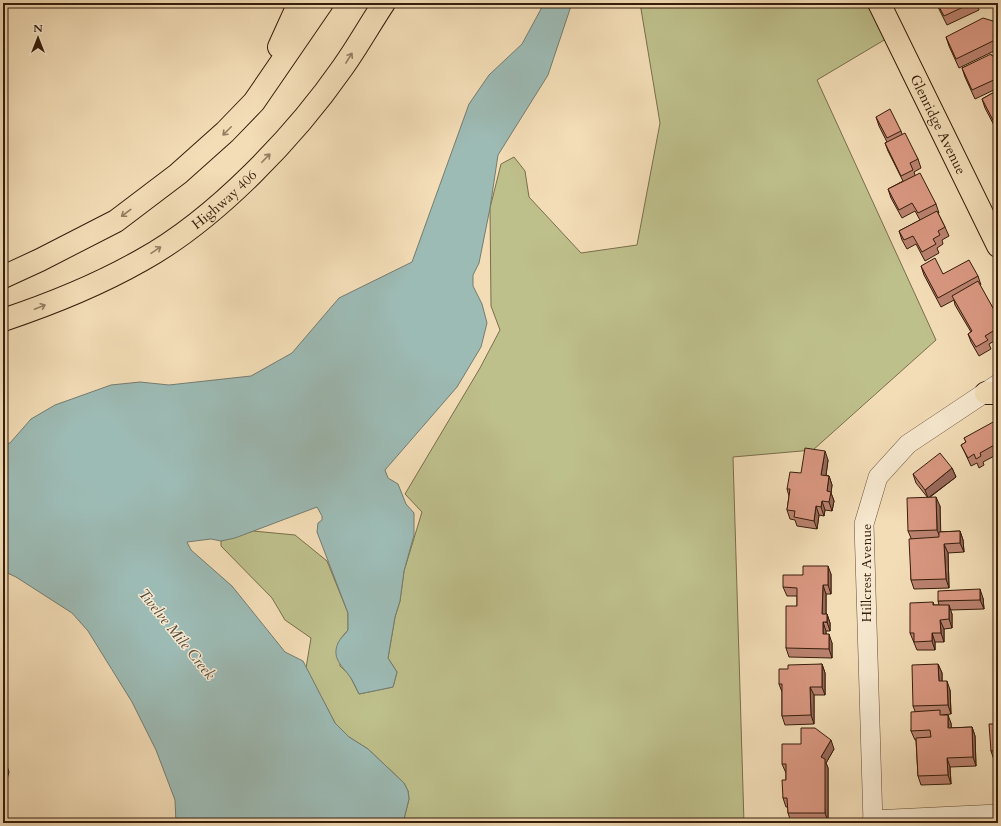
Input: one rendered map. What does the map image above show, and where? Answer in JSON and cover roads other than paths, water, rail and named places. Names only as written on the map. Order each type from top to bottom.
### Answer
[{"type":"main road","points":[[254,102],[299,3]]},
{"type":"main road","points":[[3,277],[116,221],[178,174],[226,132],[254,102],[322,3]]},
{"type":"main road","name":"Highway 406","points":[[3,320],[82,290],[143,260],[194,225],[244,181],[298,126],[343,67],[384,3]]},
{"type":"main road","name":"Glenridge Avenue","points":[[879,3],[998,246]]},
{"type":"street","name":"Hillcrest Avenue","points":[[872,822],[864,524],[878,477],[908,444],[994,390]]},
{"type":"street","points":[[872,822],[998,814]]},
{"type":"water","name":"Twelve Mile Creek","points":[[541,3],[572,3],[548,75],[498,155],[490,208],[479,263],[473,275],[473,286],[482,304],[487,323],[481,347],[457,387],[385,470],[388,478],[398,484],[406,504],[414,513],[414,535],[404,571],[400,601],[395,617],[388,658],[397,672],[393,687],[359,694],[336,656],[336,648],[339,641],[348,630],[348,613],[317,532],[318,523],[322,520],[322,516],[317,507],[235,538],[221,541],[211,539],[187,542],[191,550],[232,586],[285,652],[303,661],[335,723],[349,737],[368,749],[404,783],[408,791],[409,799],[403,823],[176,823],[175,800],[156,750],[132,702],[88,631],[72,613],[16,577],[3,571],[3,445],[10,443],[31,419],[55,405],[111,385],[140,382],[169,385],[251,376],[292,353],[339,298],[412,262],[469,104],[489,75],[522,44],[541,9]]}]
